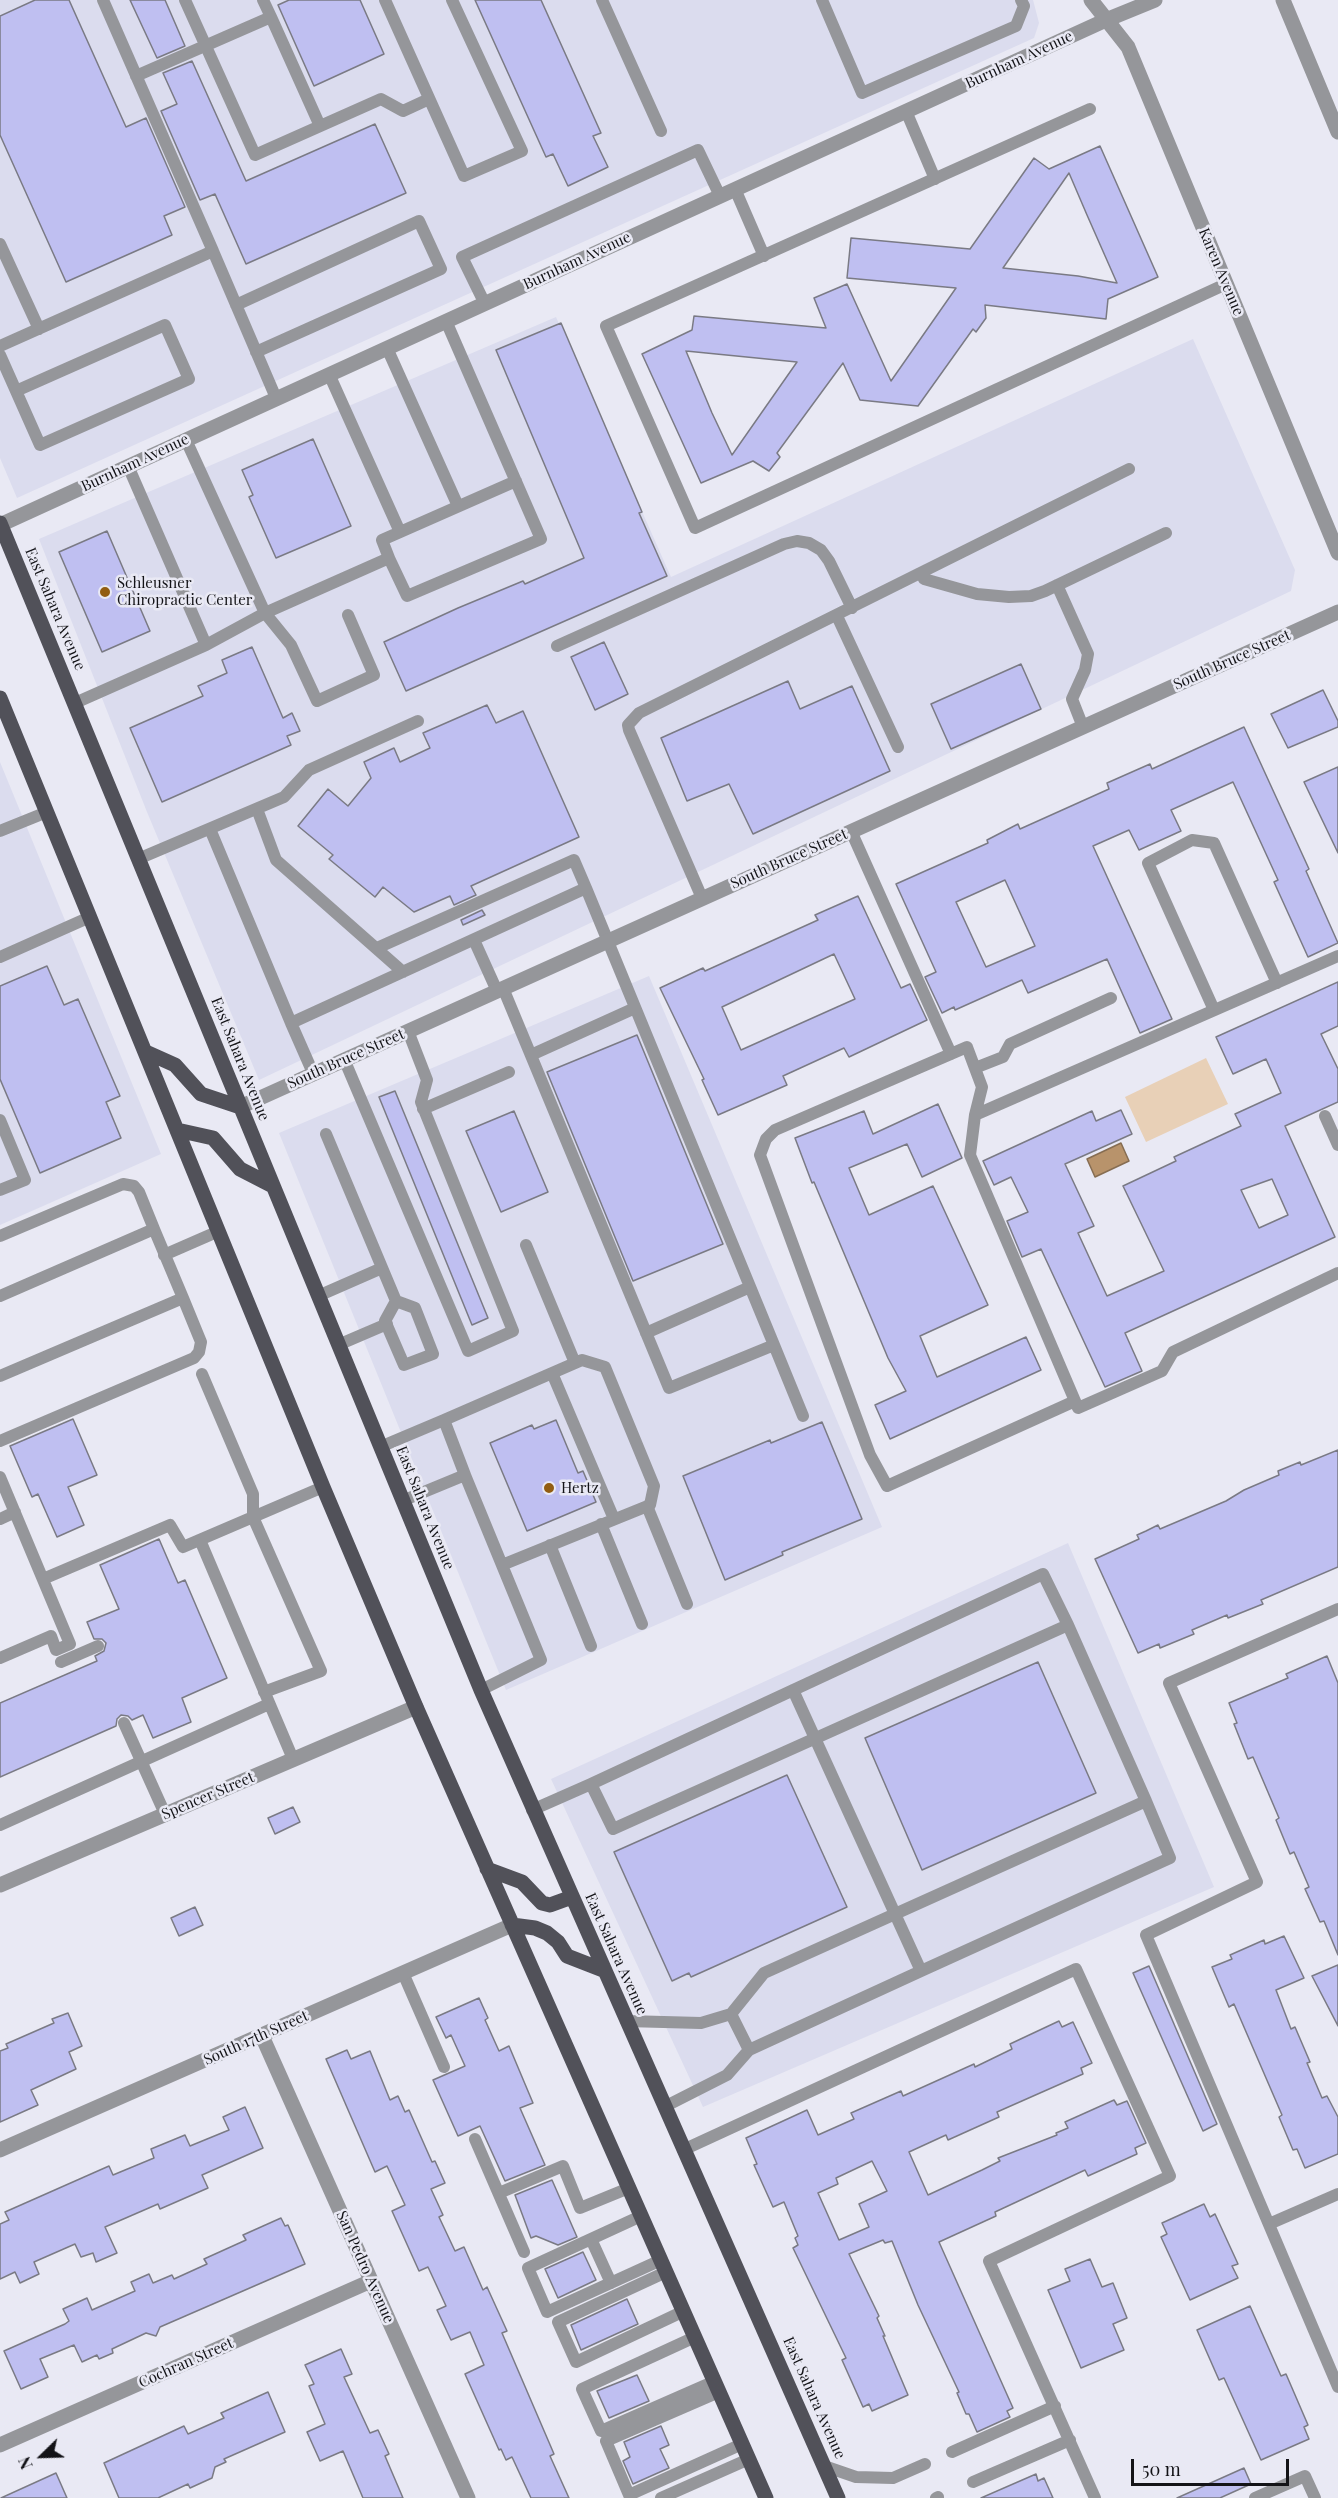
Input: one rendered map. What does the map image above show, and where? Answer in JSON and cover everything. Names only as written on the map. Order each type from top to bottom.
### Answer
[{"type":"main road","name":"East Sahara Avenue","points":[[0,524],[481,1690],[532,1810],[838,2498]]},
{"type":"main road","points":[[0,698],[323,1487],[416,1707],[766,2498]]},
{"type":"main road","points":[[146,1052],[175,1065],[201,1094],[240,1107]]},
{"type":"main road","points":[[177,1130],[213,1138],[240,1169],[273,1186]]},
{"type":"main road","points":[[487,1869],[522,1882],[542,1903],[550,1905],[572,1898]]},
{"type":"main road","points":[[512,1924],[535,1928],[547,1933],[558,1942],[567,1956],[603,1970]]},
{"type":"street","name":"Karen Avenue","points":[[1091,0],[1128,47],[1338,553]]},
{"type":"street","name":"Burnham Avenue","points":[[0,524],[1106,20],[1155,0]]},
{"type":"street","points":[[1283,0],[1338,132]]},
{"type":"street","name":"South Bruce Street","points":[[240,1107],[1338,612]]},
{"type":"street","name":"Spencer Street","points":[[0,1885],[416,1707]]},
{"type":"street","name":"South 17th Street","points":[[0,2150],[512,1924]]},
{"type":"street","name":"San Pedro Avenue","points":[[262,2036],[468,2498]]},
{"type":"street","name":"Cochran Street","points":[[0,2445],[371,2281]]},
{"type":"lane","points":[[103,0],[276,398]]},
{"type":"lane","points":[[185,0],[255,155],[381,99],[404,111],[429,99]]},
{"type":"lane","points":[[263,0],[320,126]]},
{"type":"lane","points":[[385,0],[464,176],[522,151],[452,0]]},
{"type":"lane","points":[[602,0],[661,131]]},
{"type":"lane","points":[[822,0],[862,93],[1016,26],[1024,6],[1021,0]]},
{"type":"lane","points":[[136,76],[271,17]]},
{"type":"lane","points":[[1090,110],[606,326],[695,528],[1226,284]]},
{"type":"lane","points":[[906,111],[935,179]]},
{"type":"lane","points":[[484,304],[462,256],[698,150],[720,196]]},
{"type":"lane","points":[[735,189],[764,255]]},
{"type":"lane","points":[[236,305],[419,221],[441,269],[256,352]]},
{"type":"lane","points":[[0,244],[39,329]]},
{"type":"lane","points":[[0,346],[213,252]]},
{"type":"lane","points":[[446,321],[516,481],[541,539],[407,596],[381,540],[516,481]]},
{"type":"lane","points":[[0,355],[16,391],[40,445],[189,379],[165,325],[16,391]]},
{"type":"lane","points":[[387,348],[458,506]]},
{"type":"lane","points":[[329,374],[400,532]]},
{"type":"lane","points":[[186,440],[265,613],[291,645],[317,701],[374,675],[348,615]]},
{"type":"lane","points":[[128,466],[206,645]]},
{"type":"lane","points":[[702,898],[628,725],[639,713],[1129,469]]},
{"type":"lane","points":[[922,573],[924,579],[967,591],[1009,597],[1031,596],[1166,533]]},
{"type":"lane","points":[[557,646],[784,544],[797,541],[809,543],[821,550],[829,561],[852,608]]},
{"type":"lane","points":[[75,703],[206,645],[265,613],[389,558]]},
{"type":"lane","points":[[1057,585],[1088,654],[1085,670],[1072,699],[1083,727]]},
{"type":"lane","points":[[837,616],[898,747]]},
{"type":"lane","points":[[138,859],[284,797],[309,770],[418,721]]},
{"type":"lane","points":[[257,808],[276,860],[403,972]]},
{"type":"lane","points":[[0,831],[47,812]]},
{"type":"lane","points":[[210,829],[313,1073]]},
{"type":"lane","points":[[851,831],[951,1054]]},
{"type":"lane","points":[[1214,1010],[1148,863],[1192,840],[1214,843],[1277,983]]},
{"type":"lane","points":[[377,948],[574,860],[803,1416]]},
{"type":"lane","points":[[291,1023],[586,888]]},
{"type":"lane","points":[[0,957],[90,917]]},
{"type":"lane","points":[[474,940],[531,1055],[669,1388],[774,1345]]},
{"type":"lane","points":[[975,1115],[1338,956]]},
{"type":"lane","points":[[975,1068],[1003,1057],[1010,1044],[1112,998]]},
{"type":"lane","points":[[531,1055],[635,1008]]},
{"type":"lane","points":[[344,1059],[468,1351],[513,1331],[423,1109],[421,1102],[427,1080],[408,1031]]},
{"type":"lane","points":[[1075,1401],[887,1486],[870,1455],[760,1155],[766,1139],[776,1130],[968,1047],[982,1087],[975,1115],[970,1155],[1078,1408],[1162,1371],[1173,1352],[1338,1274]]},
{"type":"lane","points":[[423,1109],[509,1072]]},
{"type":"lane","points":[[1325,1116],[1338,1145]]},
{"type":"lane","points":[[0,1120],[25,1180],[0,1190]]},
{"type":"lane","points":[[326,1134],[396,1301],[415,1308],[433,1354],[404,1365],[385,1321],[396,1301]]},
{"type":"lane","points":[[0,1236],[123,1184],[134,1186],[139,1192],[201,1342],[199,1352],[194,1358],[0,1442]]},
{"type":"lane","points":[[0,1296],[154,1229]]},
{"type":"lane","points":[[164,1255],[219,1231]]},
{"type":"lane","points":[[526,1245],[575,1363]]},
{"type":"lane","points":[[318,1296],[382,1268]]},
{"type":"lane","points":[[646,1333],[750,1287]]},
{"type":"lane","points":[[0,1376],[183,1298]]},
{"type":"lane","points":[[338,1345],[387,1324]]},
{"type":"lane","points":[[380,1447],[582,1360],[605,1367],[654,1486],[650,1505],[502,1565]]},
{"type":"lane","points":[[552,1372],[614,1519]]},
{"type":"lane","points":[[202,1374],[253,1494],[253,1517],[321,1671],[264,1692]]},
{"type":"lane","points":[[444,1420],[541,1660],[481,1690]]},
{"type":"lane","points":[[402,1501],[465,1475]]},
{"type":"lane","points":[[0,1477],[73,1649]]},
{"type":"lane","points":[[43,1579],[170,1525],[183,1547],[323,1487]]},
{"type":"lane","points":[[647,1506],[687,1604]]},
{"type":"lane","points":[[0,1519],[15,1512]]},
{"type":"lane","points":[[601,1524],[642,1624]]},
{"type":"lane","points":[[200,1540],[293,1759]]},
{"type":"lane","points":[[550,1545],[591,1646]]},
{"type":"lane","points":[[532,1810],[1043,1574],[1068,1625],[1170,1858],[749,2050],[727,2075],[664,2107]]},
{"type":"lane","points":[[1338,1609],[1168,1683],[1257,1882],[1146,1935],[1338,2387]]},
{"type":"lane","points":[[591,1784],[613,1829],[1068,1625]]},
{"type":"lane","points":[[0,1658],[51,1636],[66,1675]]},
{"type":"lane","points":[[58,1656],[73,1649],[98,1646]]},
{"type":"lane","points":[[793,1690],[921,1971]]},
{"type":"lane","points":[[0,1824],[269,1704]]},
{"type":"lane","points":[[124,1723],[165,1814]]},
{"type":"lane","points":[[626,2021],[701,2023],[731,2014],[764,1973],[1146,1802]]},
{"type":"lane","points":[[683,2150],[1076,1969],[1170,2176],[989,2261],[1095,2498]]},
{"type":"lane","points":[[403,1973],[444,2067]]},
{"type":"lane","points":[[731,2014],[749,2050]]},
{"type":"lane","points":[[475,2139],[524,2252]]},
{"type":"lane","points":[[499,2193],[563,2166],[580,2208],[629,2187]]},
{"type":"lane","points":[[1269,2224],[1338,2194]]},
{"type":"lane","points":[[641,2216],[528,2268],[548,2312],[611,2283],[663,2266]]},
{"type":"lane","points":[[591,2239],[611,2283]]},
{"type":"lane","points":[[663,2266],[558,2322],[576,2362],[684,2311]]},
{"type":"lane","points":[[695,2337],[582,2390],[602,2431],[717,2387]]},
{"type":"lane","points":[[717,2387],[606,2441],[629,2495],[746,2452]]},
{"type":"lane","points":[[952,2452],[1055,2406]]},
{"type":"lane","points":[[973,2482],[1070,2440]]},
{"type":"lane","points":[[662,2498],[746,2452]]},
{"type":"lane","points":[[824,2466],[856,2477],[893,2478],[925,2464]]},
{"type":"lane","points":[[1254,2498],[1305,2476],[1315,2498]]},
{"type":"shaded area","points":[[0,0],[1033,0],[1039,23],[1034,38],[17,498],[0,458]]},
{"type":"shaded area","points":[[556,317],[671,577],[1193,339],[1295,570],[1291,591],[259,1080],[147,812],[39,539]]},
{"type":"shaded area","points":[[0,762],[161,1154],[0,1225]]},
{"type":"shaded area","points":[[649,976],[882,1527],[506,1690],[279,1133]]},
{"type":"shaded area","points":[[1206,1058],[1228,1104],[1146,1142],[1125,1097]]},
{"type":"shaded area","points":[[1121,1143],[1129,1161],[1095,1177],[1087,1159]]},
{"type":"shaded area","points":[[1068,1543],[1214,1887],[703,2107],[551,1779]]},
{"type":"building","points":[[35,0],[69,0],[126,127],[146,118],[185,207],[164,216],[172,235],[66,282],[0,135],[0,16]]},
{"type":"building","points":[[130,0],[165,0],[185,46],[157,58]]},
{"type":"building","points":[[289,0],[360,0],[384,54],[314,86],[278,5]]},
{"type":"building","points":[[475,0],[541,0],[601,133],[593,136],[608,167],[568,186],[553,154],[546,157]]},
{"type":"building","points":[[192,61],[246,181],[375,124],[406,193],[246,264],[215,194],[200,200],[161,111],[177,104],[163,73]]},
{"type":"building","points":[[1100,146],[1158,277],[1108,299],[1106,319],[985,305],[986,318],[976,332],[973,329],[918,406],[860,400],[843,363],[777,453],[780,457],[769,471],[753,461],[701,483],[642,354],[692,330],[694,316],[826,328],[814,298],[847,284],[891,381],[956,288],[847,278],[851,238],[970,249],[1034,158],[1049,169]],"holes":[[[1069,173],[1087,215],[1117,283],[1078,276],[1003,268]],[[686,351],[797,362],[732,455],[712,413]]]},
{"type":"building","points":[[561,323],[667,576],[406,691],[384,642],[458,608],[523,581],[525,584],[584,558],[496,350]]},
{"type":"building","points":[[313,439],[351,526],[276,558],[249,497],[253,495],[242,470]]},
{"type":"building","name":"Schleusner Chiropractic Center","points":[[107,531],[150,631],[102,652],[59,552]]},
{"type":"building","points":[[604,642],[628,694],[595,710],[571,657]]},
{"type":"building","points":[[252,647],[283,718],[292,713],[300,731],[287,736],[291,745],[162,802],[130,728],[203,696],[198,686],[227,673],[222,660]]},
{"type":"building","points":[[1021,664],[1041,709],[951,749],[931,704]]},
{"type":"building","points":[[788,681],[800,709],[852,686],[890,771],[753,834],[729,784],[687,801],[661,738]]},
{"type":"building","points":[[1323,690],[1338,721],[1338,727],[1288,748],[1271,714]]},
{"type":"building","points":[[487,705],[496,723],[523,711],[579,837],[471,886],[476,895],[454,905],[450,896],[414,912],[383,887],[375,897],[329,859],[333,855],[298,826],[328,789],[348,806],[371,778],[364,762],[394,748],[400,762],[430,748],[423,733]]},
{"type":"building","points":[[1244,727],[1309,869],[1306,871],[1338,943],[1308,957],[1274,882],[1278,880],[1233,782],[1171,810],[1181,831],[1139,850],[1129,830],[1093,846],[1172,1019],[1140,1033],[1107,959],[1028,993],[1022,980],[955,1010],[954,1007],[942,1013],[925,977],[936,972],[896,884],[988,843],[987,840],[1018,824],[1020,829],[1109,789],[1107,783],[1150,764],[1152,769]],"holes":[[[1005,880],[1035,946],[986,967],[956,902]]]},
{"type":"building","points":[[1338,767],[1338,853],[1304,782]]},
{"type":"building","points":[[858,896],[901,988],[910,984],[927,1020],[849,1057],[844,1048],[783,1076],[787,1085],[718,1115],[702,1080],[704,1079],[660,988],[703,968],[705,971],[818,920],[815,915]],"holes":[[[834,954],[855,999],[741,1050],[722,1007]]]},
{"type":"building","points":[[482,910],[485,915],[463,925],[461,920]]},
{"type":"building","points":[[47,966],[64,1005],[78,999],[120,1096],[106,1102],[121,1138],[40,1173],[0,1079],[0,986]]},
{"type":"building","points":[[1338,982],[1338,1026],[1321,1034],[1338,1069],[1338,1102],[1285,1126],[1335,1237],[1125,1333],[1142,1371],[1105,1387],[1041,1249],[1022,1257],[1007,1221],[1028,1212],[1011,1177],[994,1185],[983,1161],[1092,1111],[1096,1121],[1121,1110],[1132,1134],[1065,1164],[1094,1226],[1078,1233],[1107,1296],[1164,1271],[1123,1186],[1176,1161],[1174,1157],[1241,1126],[1235,1114],[1281,1093],[1266,1059],[1233,1074],[1216,1037]],"holes":[[[1272,1179],[1288,1215],[1259,1228],[1241,1190]]]},
{"type":"building","points":[[637,1035],[723,1244],[633,1281],[547,1072]]},
{"type":"building","points":[[395,1091],[488,1318],[472,1325],[379,1097]]},
{"type":"building","points":[[938,1104],[962,1158],[922,1177],[907,1144],[849,1168],[869,1215],[933,1186],[988,1305],[920,1336],[937,1377],[1026,1337],[1041,1370],[890,1439],[875,1405],[906,1391],[888,1358],[814,1182],[812,1183],[795,1138],[864,1111],[873,1134]]},
{"type":"building","points":[[514,1111],[548,1192],[501,1212],[466,1131]]},
{"type":"building","points":[[73,1419],[97,1475],[68,1487],[84,1525],[57,1537],[38,1494],[32,1497],[10,1446]]},
{"type":"building","name":"Hertz","points":[[556,1420],[578,1473],[583,1471],[596,1502],[527,1531],[490,1443],[532,1425],[534,1429]]},
{"type":"building","points":[[822,1422],[862,1519],[782,1552],[783,1555],[725,1580],[683,1476],[770,1440],[771,1443]]},
{"type":"building","points":[[1338,1450],[1338,1567],[1261,1600],[1263,1604],[1228,1618],[1227,1615],[1192,1630],[1194,1634],[1160,1648],[1159,1644],[1138,1653],[1095,1559],[1139,1539],[1137,1535],[1158,1525],[1160,1529],[1226,1501],[1244,1490],[1279,1475],[1278,1471],[1300,1462],[1301,1465]]},
{"type":"building","points":[[159,1539],[178,1583],[185,1580],[227,1678],[182,1698],[191,1722],[153,1738],[143,1715],[132,1720],[128,1716],[121,1715],[117,1719],[116,1726],[0,1777],[0,1703],[97,1661],[95,1656],[104,1651],[106,1643],[102,1639],[94,1639],[87,1622],[119,1609],[100,1565]]},
{"type":"building","points":[[1327,1656],[1338,1683],[1338,1955],[1324,1921],[1320,1922],[1305,1889],[1309,1887],[1294,1852],[1290,1854],[1276,1820],[1279,1818],[1253,1757],[1248,1759],[1234,1724],[1237,1723],[1229,1703],[1288,1678],[1286,1674]]},
{"type":"building","points":[[1038,1662],[1096,1793],[922,1870],[865,1738]]},
{"type":"building","points":[[787,1775],[847,1907],[691,1977],[689,1973],[672,1981],[614,1852]]},
{"type":"building","points":[[293,1807],[300,1822],[275,1834],[268,1818]]},
{"type":"building","points":[[195,1907],[203,1925],[179,1936],[171,1918]]},
{"type":"building","points":[[1284,1936],[1304,1978],[1276,1990],[1291,2029],[1295,2027],[1310,2062],[1307,2063],[1322,2098],[1327,2096],[1338,2117],[1338,2154],[1305,2168],[1297,2149],[1293,2150],[1279,2117],[1282,2115],[1234,2004],[1229,2007],[1212,1967],[1232,1959],[1230,1955],[1264,1940],[1265,1944]]},
{"type":"building","points":[[1338,1965],[1338,2026],[1312,1976]]},
{"type":"building","points":[[1149,1966],[1217,2124],[1203,2131],[1133,1973]]},
{"type":"building","points":[[479,1998],[488,2018],[485,2020],[499,2051],[509,2046],[533,2103],[520,2108],[545,2165],[505,2181],[480,2126],[458,2136],[433,2080],[465,2066],[451,2035],[446,2038],[436,2017]]},
{"type":"building","points":[[68,2013],[82,2046],[69,2052],[76,2069],[31,2090],[38,2105],[0,2122],[0,2051],[8,2048],[6,2044],[54,2023],[52,2019]]},
{"type":"building","points":[[1059,2021],[1062,2027],[1073,2022],[1092,2063],[1081,2068],[1083,2074],[997,2112],[999,2117],[948,2140],[946,2135],[909,2152],[928,2195],[1000,2161],[998,2158],[1057,2135],[1056,2133],[1068,2128],[1065,2122],[1114,2100],[1117,2105],[1127,2101],[1146,2143],[1135,2148],[1137,2154],[1088,2176],[1085,2170],[995,2212],[996,2216],[939,2242],[1013,2408],[1007,2411],[1010,2417],[977,2432],[969,2414],[966,2414],[957,2393],[959,2392],[918,2305],[892,2241],[885,2243],[883,2240],[849,2254],[879,2316],[877,2318],[885,2336],[883,2336],[908,2395],[872,2411],[869,2404],[863,2407],[842,2360],[846,2358],[793,2248],[798,2245],[795,2238],[798,2236],[784,2202],[773,2207],[754,2165],[757,2164],[746,2138],[807,2110],[818,2135],[854,2119],[851,2113],[901,2091],[903,2096],[974,2064],[975,2067],[1012,2049],[1010,2044]],"holes":[[[872,2161],[887,2191],[859,2204],[869,2227],[839,2240],[818,2193],[838,2184],[836,2178]]]},
{"type":"building","points":[[347,2050],[351,2059],[370,2051],[390,2100],[398,2096],[405,2112],[409,2110],[432,2162],[435,2161],[445,2183],[431,2189],[443,2215],[439,2217],[455,2251],[464,2247],[483,2290],[487,2287],[507,2331],[502,2333],[554,2454],[550,2456],[569,2498],[531,2498],[512,2457],[506,2460],[501,2449],[499,2450],[465,2374],[484,2365],[470,2332],[451,2340],[437,2310],[446,2306],[428,2267],[419,2271],[392,2211],[405,2205],[387,2166],[375,2172],[326,2059]]},
{"type":"building","points":[[245,2107],[263,2148],[202,2175],[208,2188],[160,2209],[158,2204],[105,2227],[117,2253],[96,2262],[93,2253],[81,2257],[75,2244],[34,2262],[39,2274],[20,2283],[15,2272],[0,2279],[0,2224],[9,2220],[5,2212],[109,2166],[113,2175],[154,2158],[151,2149],[185,2135],[190,2146],[229,2130],[223,2117]]},
{"type":"building","points":[[552,2180],[577,2237],[558,2245],[536,2236],[531,2238],[515,2195]]},
{"type":"building","points":[[1204,2204],[1210,2217],[1215,2214],[1238,2264],[1232,2266],[1238,2278],[1190,2300],[1161,2237],[1167,2234],[1162,2223]]},
{"type":"building","points":[[281,2218],[285,2226],[288,2225],[305,2264],[160,2327],[156,2336],[146,2333],[112,2349],[113,2353],[99,2359],[97,2355],[82,2362],[74,2345],[40,2359],[48,2377],[21,2389],[4,2351],[65,2324],[69,2321],[63,2309],[87,2298],[92,2310],[135,2291],[131,2282],[149,2274],[153,2283],[172,2275],[174,2279],[207,2264],[204,2259],[246,2240],[243,2235]]},
{"type":"building","points":[[583,2252],[596,2280],[558,2298],[545,2269]]},
{"type":"building","points":[[1090,2259],[1102,2287],[1113,2283],[1127,2318],[1113,2324],[1124,2350],[1081,2368],[1048,2290],[1070,2281],[1065,2269]]},
{"type":"building","points":[[627,2299],[638,2324],[581,2350],[571,2325]]},
{"type":"building","points":[[1250,2306],[1281,2376],[1286,2374],[1308,2425],[1304,2427],[1309,2439],[1261,2460],[1224,2378],[1219,2380],[1197,2330]]},
{"type":"building","points":[[341,2349],[352,2374],[344,2377],[370,2433],[378,2430],[389,2454],[385,2456],[403,2498],[363,2498],[343,2451],[320,2461],[307,2432],[325,2424],[309,2386],[314,2384],[305,2365]]},
{"type":"building","points":[[637,2375],[649,2401],[609,2418],[597,2391]]},
{"type":"building","points":[[268,2392],[285,2432],[224,2459],[226,2462],[215,2467],[212,2478],[190,2488],[188,2484],[158,2498],[119,2498],[104,2463],[184,2426],[188,2434],[224,2418],[221,2413]]},
{"type":"building","points":[[661,2426],[669,2445],[660,2449],[669,2468],[633,2484],[623,2461],[630,2457],[624,2442]]},
{"type":"building","points":[[1244,2468],[1251,2484],[1220,2498],[1177,2498]]},
{"type":"building","points":[[56,2473],[67,2498],[1,2498]]},
{"type":"building","points":[[1036,2474],[1038,2481],[1044,2478],[1053,2498],[981,2498]]},
{"type":"place","name":"Schleusner Chiropractic Center","points":[[105,592]]},
{"type":"place","name":"Hertz","points":[[549,1488]]}]
